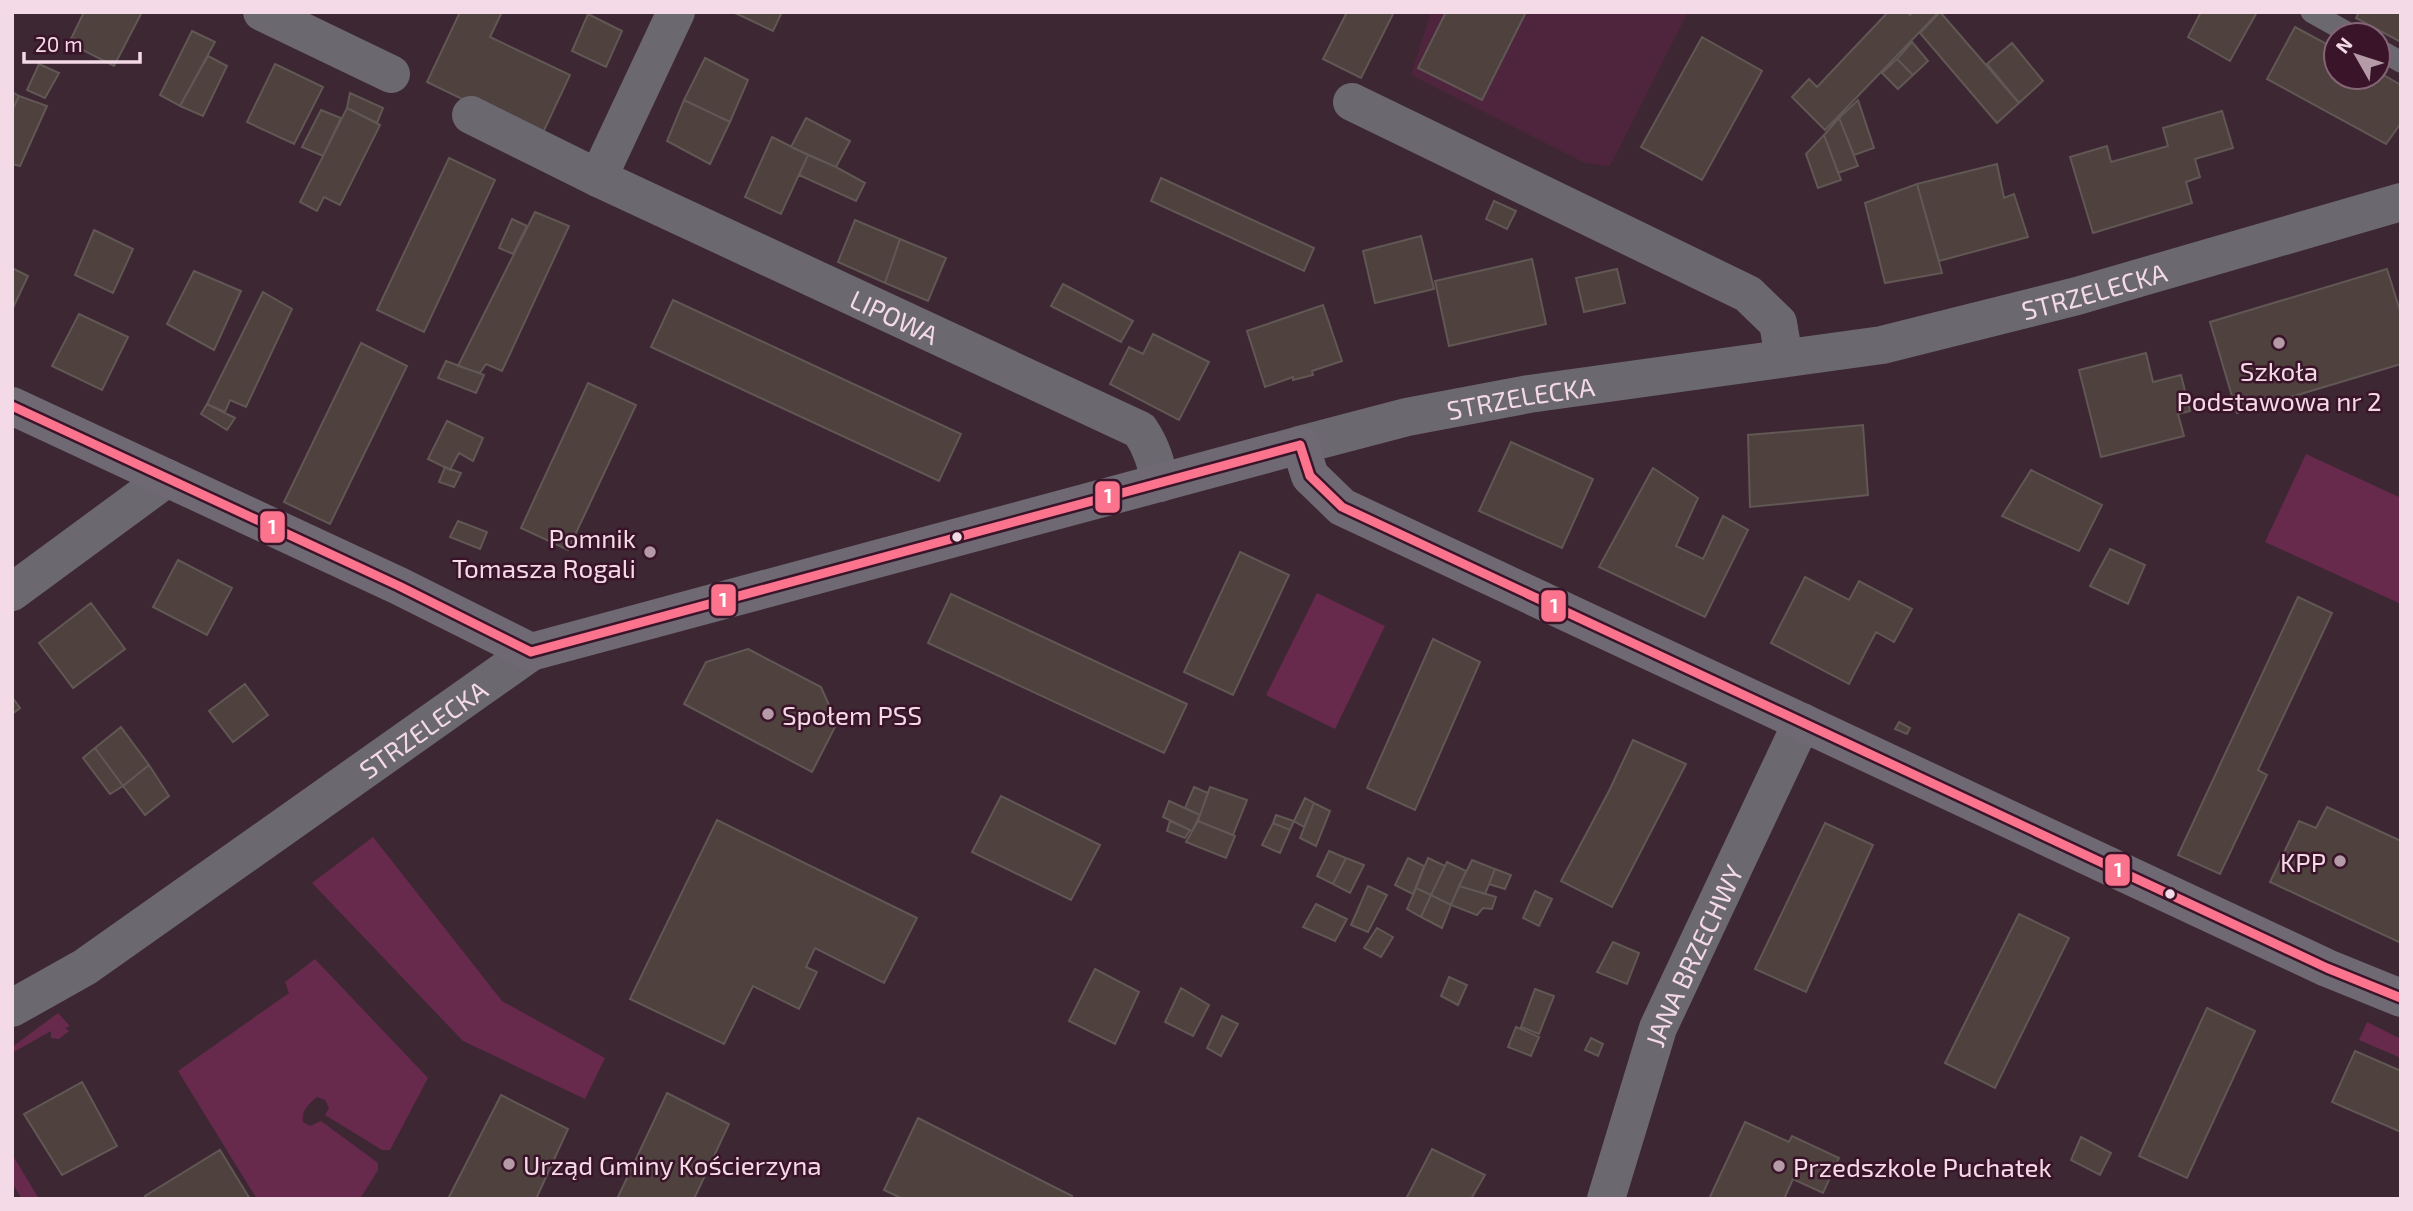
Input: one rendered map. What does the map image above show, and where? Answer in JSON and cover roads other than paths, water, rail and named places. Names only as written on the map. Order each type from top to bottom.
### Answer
[{"type":"street","points":[[262,12],[391,74]]},
{"type":"street","points":[[598,178],[676,12]]},
{"type":"street","points":[[1352,103],[1748,294],[1778,323],[1784,358]]},
{"type":"street","name":"LIPOWA","points":[[471,115],[598,178],[1140,430],[1155,458],[1160,483]]},
{"type":"street","name":"STRZELECKA","points":[[12,1008],[85,967],[531,652],[1407,417],[1529,394],[1882,345],[2077,296],[2401,202]]},
{"type":"street","points":[[12,406],[399,586],[531,652]]},
{"type":"street","points":[[1300,445],[1310,476],[1342,507],[2326,968],[2401,998]]},
{"type":"street","points":[[12,592],[167,478]]},
{"type":"street","name":"JANA BRZECHWY","points":[[1606,1199],[1658,1028],[1802,722]]},
{"type":"lane","points":[[2311,12],[2327,21]]},
{"type":"place","name":"Szkoła Podstawowa nr 2","points":[[2279,343]]},
{"type":"place","name":"Pomnik Tomasza Rogali","points":[[650,552]]},
{"type":"place","name":"Społem PSS","points":[[768,714]]},
{"type":"place","name":"KPP","points":[[2340,861]]},
{"type":"place","name":"Urząd Gminy Kościerzyna","points":[[509,1164]]},
{"type":"place","name":"Przedszkole Puchatek","points":[[1779,1166]]}]
